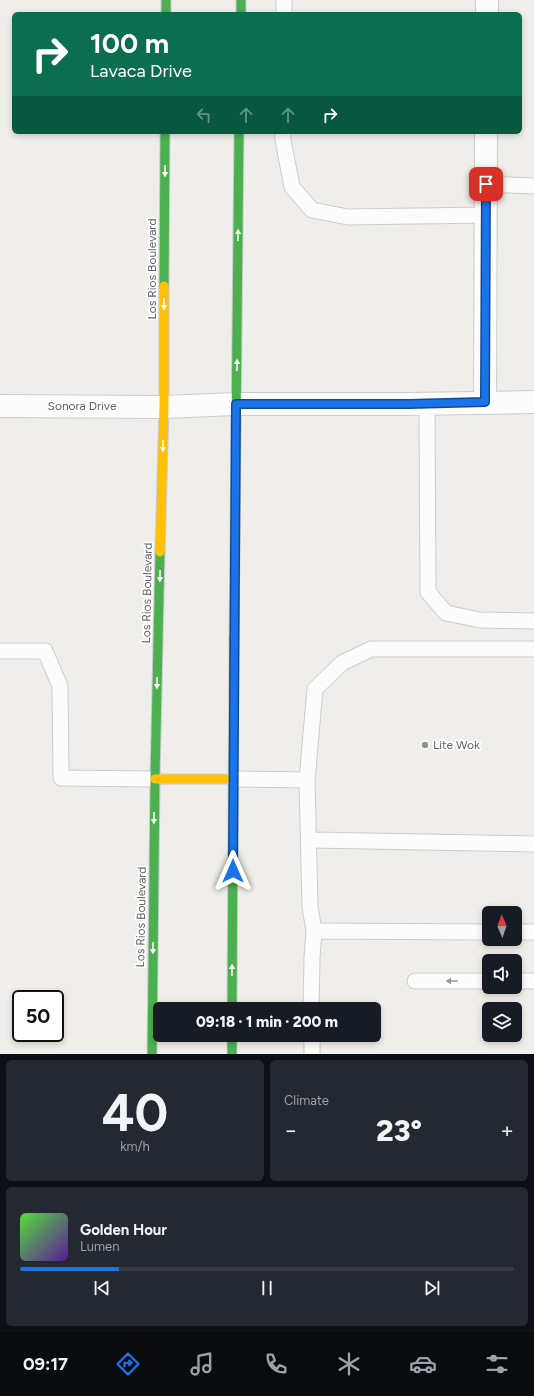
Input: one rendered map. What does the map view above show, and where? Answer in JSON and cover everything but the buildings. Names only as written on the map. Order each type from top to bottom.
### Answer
[{"type":"main road","points":[[166,0],[166,12]]},
{"type":"main road","points":[[241,0],[241,12]]},
{"type":"main road","name":"Los Rios Boulevard","points":[[152,1054],[155,779],[164,407],[165,134]]},
{"type":"main road","points":[[232,1002],[239,134]]},
{"type":"main road","points":[[155,779],[233,779]]},
{"type":"main road","points":[[232,1042],[232,1054]]},
{"type":"street","points":[[487,0],[487,12]]},
{"type":"street","points":[[485,402],[486,134]]},
{"type":"street","name":"Sonora Drive","points":[[0,406],[164,407],[236,404],[427,404],[534,402]]},
{"type":"lane","points":[[284,0],[284,12]]},
{"type":"lane","points":[[283,134],[292,188],[312,210],[348,217],[486,215]]},
{"type":"lane","points":[[486,184],[534,186]]},
{"type":"lane","points":[[427,404],[428,592],[446,612],[480,620],[534,621]]},
{"type":"lane","points":[[311,1002],[314,931],[310,907],[307,780],[315,689],[342,663],[371,649],[534,649]]},
{"type":"lane","points":[[0,651],[46,651],[60,686],[61,778],[155,779]]},
{"type":"lane","points":[[233,779],[307,780]]},
{"type":"lane","points":[[309,840],[534,844]]},
{"type":"lane","points":[[314,931],[482,932]]},
{"type":"lane","points":[[522,932],[534,932]]},
{"type":"lane","points":[[415,981],[482,981]]},
{"type":"lane","points":[[522,981],[534,982]]},
{"type":"lane","points":[[312,1042],[312,1054]]},
{"type":"traffic: fast","points":[[166,0],[166,12]]},
{"type":"traffic: fast","points":[[241,0],[241,12]]},
{"type":"traffic: fast","points":[[164,286],[165,134]]},
{"type":"traffic: fast","points":[[236,429],[239,134]]},
{"type":"traffic: fast","points":[[152,1054],[155,779],[160,552]]},
{"type":"traffic: fast","points":[[232,1002],[234,638]]},
{"type":"traffic: fast","points":[[232,1042],[232,1054]]},
{"type":"traffic: slow","points":[[160,552],[164,407],[164,286]]},
{"type":"traffic: slow","points":[[234,638],[236,429]]},
{"type":"traffic: slow","points":[[155,779],[233,779]]},
{"type":"place","name":"Lite Wok","points":[[425,745]]},
{"type":"route","points":[[233,871],[236,404],[409,404],[485,402],[486,184]]}]
